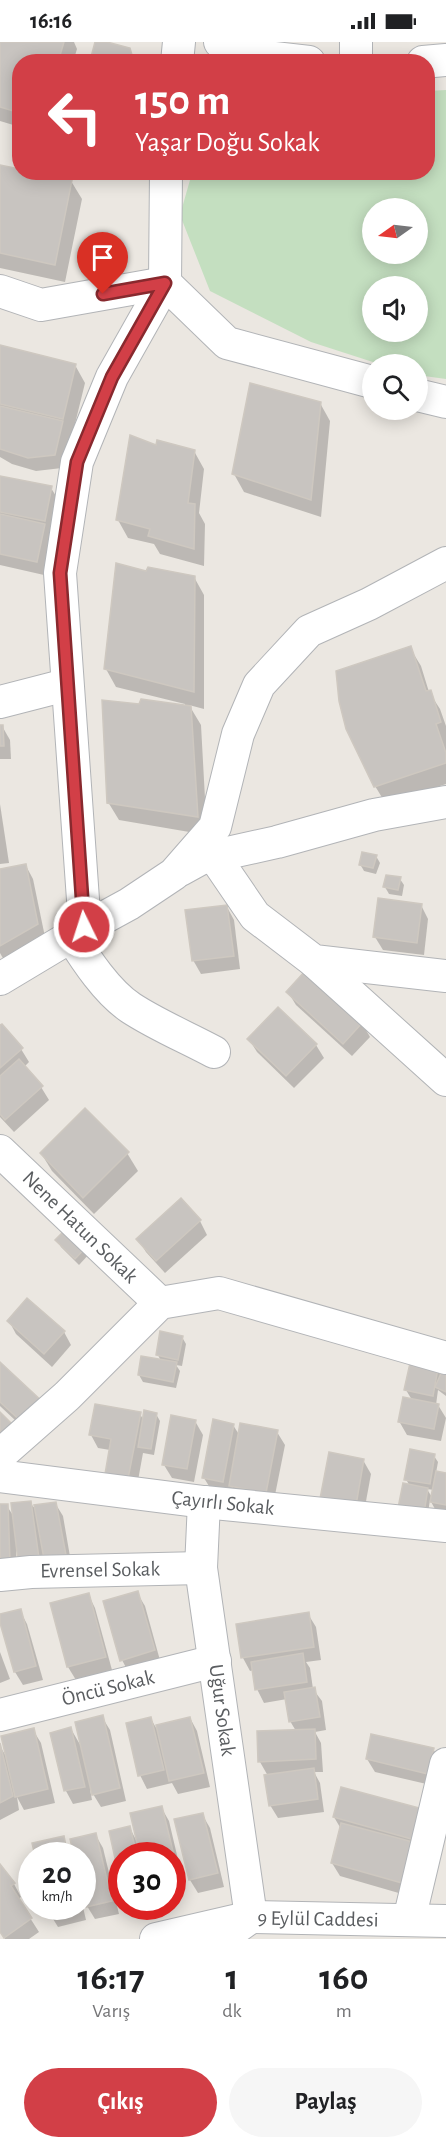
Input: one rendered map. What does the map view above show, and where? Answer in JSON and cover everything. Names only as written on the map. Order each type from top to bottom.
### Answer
[{"type":"street","points":[[220,42],[245,54]]},
{"type":"street","points":[[166,180],[165,283],[112,377],[77,462],[60,573],[78,932],[85,958],[101,979],[129,1007],[214,1052]]},
{"type":"street","points":[[0,291],[41,305],[165,283]]},
{"type":"street","points":[[165,283],[227,343],[362,379]]},
{"type":"street","points":[[428,398],[446,402]]},
{"type":"street","points":[[174,874],[215,827],[238,734],[259,685],[309,631],[369,604],[446,563]]},
{"type":"street","points":[[0,702],[66,686]]},
{"type":"street","points":[[0,979],[129,904],[200,859],[277,842],[374,815],[446,802]]},
{"type":"street","points":[[214,856],[255,916],[314,961],[446,1080]]},
{"type":"street","points":[[314,961],[446,976]]},
{"type":"street","name":"Nene Hatun Sokak","points":[[0,1151],[160,1303]]},
{"type":"street","points":[[0,1455],[67,1396],[160,1303],[219,1293],[446,1358]]},
{"type":"street","name":"Çayırlı Sokak","points":[[0,1476],[204,1502],[446,1526]]},
{"type":"street","name":"Uğur Sokak","points":[[204,1502],[201,1568],[251,1917]]},
{"type":"street","name":"Evrensel Sokak","points":[[0,1575],[31,1572],[201,1568]]},
{"type":"street","name":"Öncü Sokak","points":[[0,1715],[215,1661]]},
{"type":"street","points":[[408,1920],[446,1764]]},
{"type":"street","points":[[220,1939],[251,1917]]},
{"type":"street","name":"9 Eylül Caddesi","points":[[156,1939],[251,1917],[446,1921]]},
{"type":"green space","points":[[446,90],[446,379],[428,377],[428,354],[362,354],[362,358],[311,342],[210,291],[180,215],[190,180],[435,180],[435,91]]},
{"type":"building","points":[[0,42],[64,42],[60,54],[12,54],[12,111],[0,107]]},
{"type":"building","points":[[95,42],[107,42],[130,48],[132,54],[92,54]]},
{"type":"building","points":[[0,165],[12,167],[12,180],[72,180],[55,265],[0,253]]},
{"type":"building","points":[[0,345],[76,364],[63,419],[0,404]]},
{"type":"building","points":[[250,383],[321,402],[311,500],[232,474]]},
{"type":"building","points":[[0,406],[63,421],[55,455],[28,458],[0,449]]},
{"type":"building","points":[[130,435],[156,445],[157,440],[195,450],[188,503],[195,504],[194,549],[148,536],[150,529],[116,520]]},
{"type":"building","points":[[0,476],[52,486],[45,521],[0,512]]},
{"type":"building","points":[[0,514],[45,524],[37,562],[0,554]]},
{"type":"building","points":[[116,563],[146,571],[148,567],[195,576],[194,692],[104,669]]},
{"type":"building","points":[[411,646],[426,691],[431,690],[441,722],[436,724],[446,753],[446,763],[374,787],[346,729],[339,701],[336,671]]},
{"type":"building","points":[[141,699],[191,706],[198,817],[107,803],[102,700],[139,704]]},
{"type":"building","points":[[0,725],[3,725],[4,746],[0,746]]},
{"type":"building","points":[[362,852],[377,855],[373,868],[359,865]]},
{"type":"building","points":[[26,864],[38,924],[0,946],[0,869]]},
{"type":"building","points":[[386,875],[401,877],[398,890],[383,887]]},
{"type":"building","points":[[378,898],[422,904],[417,943],[373,937]]},
{"type":"building","points":[[227,905],[234,956],[192,961],[185,910]]},
{"type":"building","points":[[306,970],[363,1022],[343,1044],[286,992]]},
{"type":"building","points":[[278,1007],[317,1044],[286,1076],[247,1039]]},
{"type":"building","points":[[2,1024],[23,1048],[0,1068],[0,1025]]},
{"type":"building","points":[[19,1059],[43,1086],[5,1120],[0,1114],[0,1076]]},
{"type":"building","points":[[85,1108],[129,1152],[83,1198],[40,1153]]},
{"type":"building","points":[[181,1198],[201,1220],[156,1261],[136,1239]]},
{"type":"building","points":[[69,1226],[89,1244],[75,1259],[55,1240]]},
{"type":"building","points":[[27,1298],[65,1331],[44,1354],[7,1321]]},
{"type":"building","points":[[160,1331],[183,1336],[178,1360],[156,1355]]},
{"type":"building","points":[[141,1356],[177,1362],[173,1382],[138,1375]]},
{"type":"building","points":[[0,1362],[45,1404],[25,1425],[0,1402]]},
{"type":"building","points":[[410,1363],[438,1368],[433,1396],[404,1390]]},
{"type":"building","points":[[446,1364],[446,1392],[435,1387]]},
{"type":"building","points":[[403,1397],[439,1404],[434,1429],[398,1422]]},
{"type":"building","points":[[95,1404],[141,1412],[127,1484],[104,1480],[111,1439],[89,1435]]},
{"type":"building","points":[[144,1410],[157,1413],[151,1449],[138,1447]]},
{"type":"building","points":[[0,1412],[13,1425],[0,1438]]},
{"type":"building","points":[[171,1415],[196,1420],[187,1469],[162,1465]]},
{"type":"building","points":[[213,1419],[234,1424],[223,1482],[202,1478]]},
{"type":"building","points":[[240,1423],[278,1430],[266,1493],[229,1486]]},
{"type":"building","points":[[410,1449],[435,1454],[430,1484],[404,1480]]},
{"type":"building","points":[[329,1452],[364,1459],[355,1511],[319,1504]]},
{"type":"building","points":[[436,1471],[446,1473],[446,1505],[430,1502]]},
{"type":"building","points":[[403,1483],[428,1488],[424,1513],[398,1508]]},
{"type":"building","points":[[31,1501],[39,1558],[18,1561],[11,1503]]},
{"type":"building","points":[[56,1502],[66,1555],[44,1559],[34,1505]]},
{"type":"building","points":[[0,1504],[8,1504],[10,1562],[0,1562]]},
{"type":"building","points":[[138,1591],[155,1650],[120,1661],[103,1601]]},
{"type":"building","points":[[89,1593],[106,1657],[67,1667],[50,1603]]},
{"type":"building","points":[[21,1609],[36,1666],[14,1672],[0,1623],[0,1614]]},
{"type":"building","points":[[309,1612],[314,1647],[241,1658],[236,1624]]},
{"type":"building","points":[[303,1653],[307,1682],[255,1690],[251,1662]]},
{"type":"building","points":[[315,1687],[320,1717],[289,1722],[284,1692]]},
{"type":"building","points":[[103,1715],[120,1788],[92,1795],[75,1722]]},
{"type":"building","points":[[151,1717],[164,1770],[138,1776],[126,1723]]},
{"type":"building","points":[[190,1717],[204,1773],[169,1781],[156,1725]]},
{"type":"building","points":[[71,1727],[85,1787],[64,1791],[50,1733]]},
{"type":"building","points":[[34,1728],[48,1789],[15,1797],[1,1736]]},
{"type":"building","points":[[315,1729],[316,1759],[258,1762],[257,1731]]},
{"type":"building","points":[[371,1734],[434,1748],[428,1774],[366,1759]]},
{"type":"building","points":[[0,1743],[13,1796],[0,1803]]},
{"type":"building","points":[[314,1768],[318,1799],[269,1806],[264,1775]]},
{"type":"building","points":[[341,1787],[423,1809],[415,1840],[333,1817]]},
{"type":"building","points":[[162,1806],[171,1842],[137,1842],[130,1813]]},
{"type":"building","points":[[203,1813],[218,1873],[189,1880],[186,1868],[186,1842],[180,1842],[174,1819]]},
{"type":"building","points":[[341,1823],[413,1842],[402,1883],[331,1863]]},
{"type":"building","points":[[130,1826],[134,1842],[111,1842],[109,1831]]},
{"type":"building","points":[[96,1833],[108,1884],[108,1902],[96,1905],[96,1842],[71,1842],[70,1839]]},
{"type":"building","points":[[64,1836],[65,1842],[37,1842]]},
{"type":"building","points":[[0,1864],[15,1883],[11,1886],[18,1897],[18,1920],[29,1920],[4,1938],[0,1932]]},
{"type":"route","points":[[84,927],[60,573],[77,462],[112,377],[165,283],[103,294]]}]
